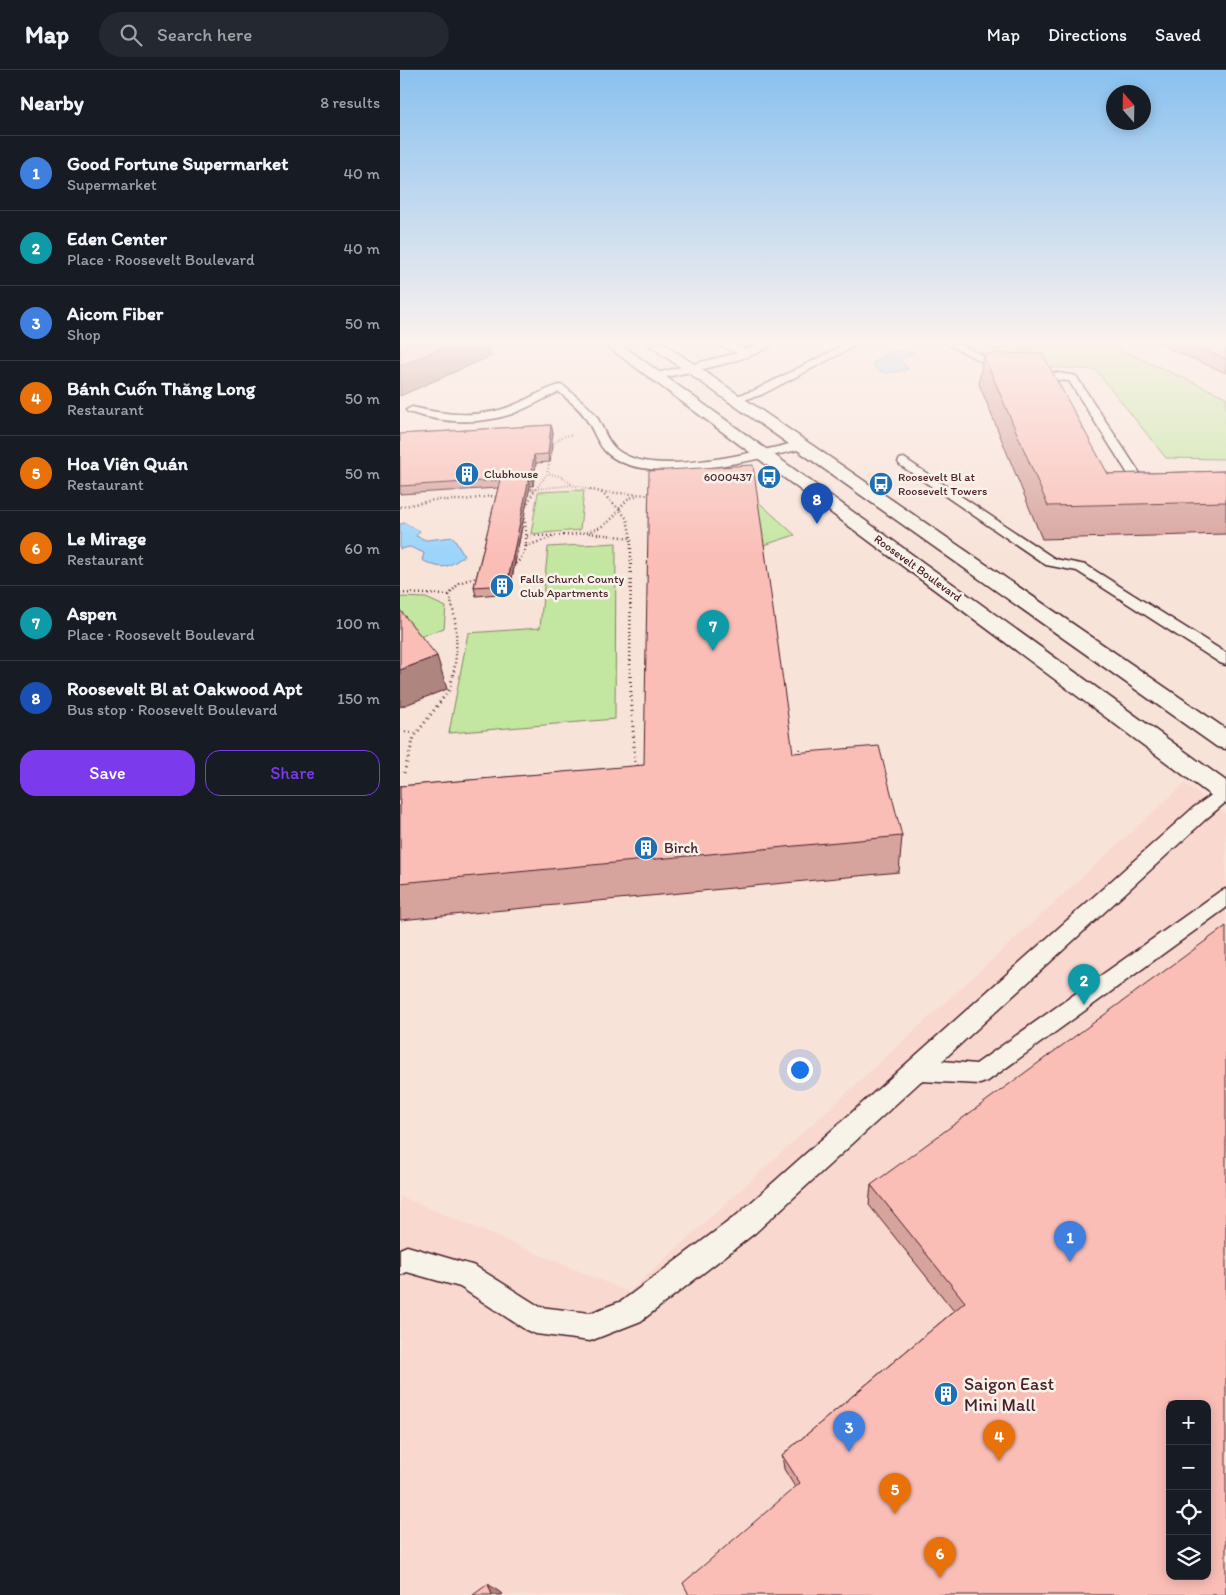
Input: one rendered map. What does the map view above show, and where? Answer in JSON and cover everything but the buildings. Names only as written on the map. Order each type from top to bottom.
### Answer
[{"type":"main road","name":"Roosevelt Boulevard","points":[[709,414],[1226,793]]},
{"type":"main road","points":[[758,414],[1226,741]]},
{"type":"lane","points":[[425,414],[462,418],[498,414]]},
{"type":"lane","points":[[589,414],[615,454],[629,461],[650,466],[692,466],[802,445]]},
{"type":"lane","points":[[1096,414],[1140,482],[1168,482]]},
{"type":"lane","points":[[904,462],[1051,562],[1081,568],[1226,660]]},
{"type":"lane","points":[[400,1262],[407,1260],[466,1275],[536,1320],[590,1327],[631,1311],[746,1224],[1200,813],[1226,793]]},
{"type":"lane","points":[[916,1070],[980,1074],[1226,897]]},
{"type":"path","points":[[505,569],[519,564],[523,558],[527,536],[523,512],[535,489],[543,484],[549,474],[554,443],[564,436],[600,433]]},
{"type":"path","points":[[549,474],[560,476],[573,485],[600,492],[654,495]]},
{"type":"path","points":[[526,490],[573,485]]},
{"type":"path","points":[[600,492],[627,519],[631,538],[630,696],[635,763],[642,772]]},
{"type":"path","points":[[400,507],[434,500],[464,500],[501,495]]},
{"type":"path","points":[[586,533],[608,524],[617,517],[619,509],[628,499],[637,495]]},
{"type":"path","points":[[492,496],[505,502]]},
{"type":"path","points":[[517,508],[523,512]]},
{"type":"path","points":[[527,536],[586,533],[631,538]]},
{"type":"path","points":[[526,546],[560,534]]},
{"type":"path","points":[[449,595],[459,583],[482,575]]},
{"type":"path","points":[[400,593],[449,595]]},
{"type":"path","points":[[404,773],[415,733],[449,689],[453,674],[456,628],[453,604],[449,595]]},
{"type":"path","points":[[400,731],[415,733]]},
{"type":"path","points":[[798,761],[800,747]]},
{"type":"shaded area","points":[[1185,783],[1226,814],[1226,1595],[400,1595],[400,1196],[629,1292]]},
{"type":"green space","points":[[1131,414],[1226,414],[1226,459],[1166,458]]},
{"type":"green space","points":[[584,490],[580,530],[531,534],[538,492]]},
{"type":"green space","points":[[754,498],[795,535],[761,546]]},
{"type":"green space","points":[[616,543],[615,719],[449,733],[468,633],[540,628],[548,547]]},
{"type":"green space","points":[[402,597],[426,598],[446,607],[444,628],[416,638],[400,616],[400,599]]},
{"type":"water","points":[[405,523],[420,531],[416,536],[426,540],[453,537],[464,556],[453,564],[439,567],[422,560],[424,553],[410,547],[400,549],[400,524]]},
{"type":"place","name":"Clubhouse","points":[[467,474]]},
{"type":"place","name":"6000437","points":[[769,477]]},
{"type":"place","name":"Roosevelt Bl at Roosevelt Towers","points":[[881,484]]},
{"type":"place","name":"Roosevelt Bl at Oakwood Apt","points":[[817,524]]},
{"type":"place","name":"Falls Church County Club Apartments","points":[[502,586]]},
{"type":"place","name":"Aspen","points":[[713,651]]},
{"type":"place","name":"Birch","points":[[646,848]]},
{"type":"place","name":"Eden Center","points":[[1084,1005]]},
{"type":"place","name":"Good Fortune Supermarket","points":[[1070,1262]]},
{"type":"place","name":"Saigon East Mini Mall","points":[[946,1394]]},
{"type":"place","name":"Aicom Fiber","points":[[849,1452]]},
{"type":"place","name":"Bánh Cuốn Thăng Long","points":[[999,1461]]},
{"type":"place","name":"Hoa Viên Quán","points":[[895,1514]]},
{"type":"place","name":"Le Mirage","points":[[940,1578]]}]
